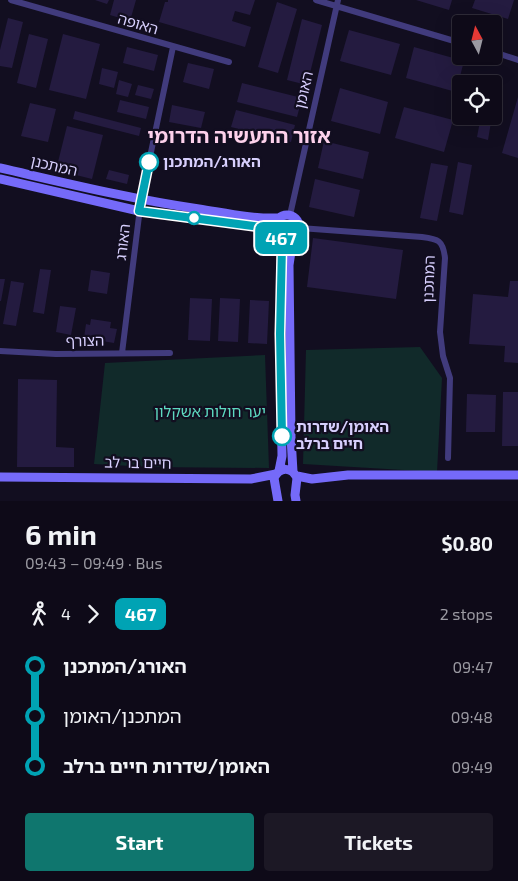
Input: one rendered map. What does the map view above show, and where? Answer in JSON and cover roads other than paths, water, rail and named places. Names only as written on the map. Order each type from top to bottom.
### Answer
[{"type":"street","name":"האופה","points":[[11,0],[229,62]]},
{"type":"street","points":[[316,0],[337,3],[452,40]]},
{"type":"street","name":"האומן","points":[[290,215],[337,3]]},
{"type":"street","name":"האורג","points":[[122,353],[139,211],[174,47]]},
{"type":"street","points":[[502,55],[518,60]]},
{"type":"street","name":"המתכנן","points":[[0,168],[141,200],[259,219],[278,218]]},
{"type":"street","name":"המתכנן","points":[[0,179],[139,211],[247,224],[275,230]]},
{"type":"street","points":[[278,501],[274,482],[282,456],[280,334],[282,246],[275,230],[275,224],[278,218],[290,215],[298,221],[300,228],[293,238],[286,240],[280,238]]},
{"type":"street","name":"המתכנן","points":[[300,228],[434,238],[444,248],[440,332],[443,356],[450,378],[448,458]]},
{"type":"street","points":[[293,238],[289,266],[291,438],[296,501]]},
{"type":"street","name":"הצורף","points":[[0,351],[56,354],[170,353]]},
{"type":"street","name":"חיים בר לב","points":[[0,477],[251,478],[286,469],[295,474]]},
{"type":"street","points":[[295,474],[312,479],[348,475],[518,475]]},
{"type":"place","name":"האורג/המתכנן","points":[[149,162]]},
{"type":"place","name":"האומן/שדרות חיים ברלב","points":[[282,436]]},
{"type":"district","name":"אזור התעשיה הדרומי","points":[[239,136]]},
{"type":"park label","name":"יער חולות אשקלון","points":[[210,412]]}]
